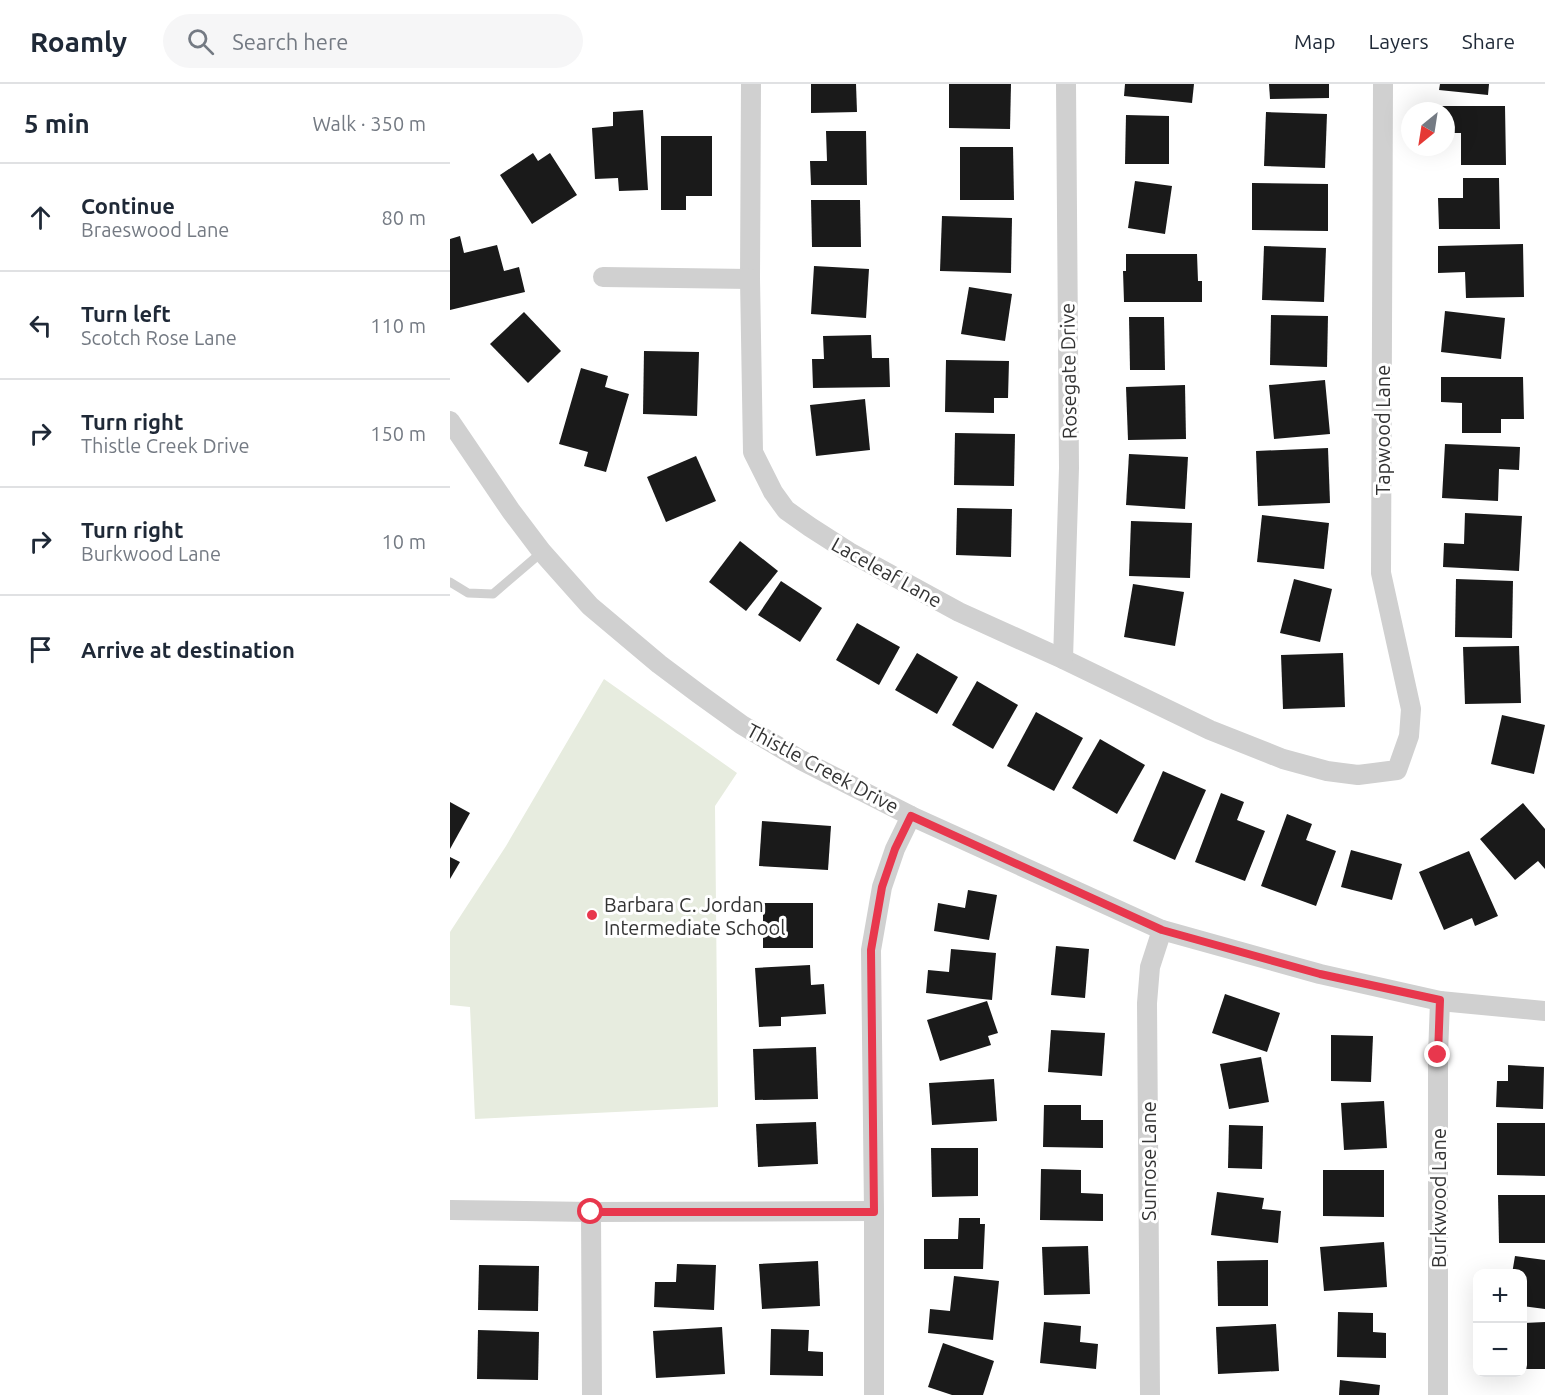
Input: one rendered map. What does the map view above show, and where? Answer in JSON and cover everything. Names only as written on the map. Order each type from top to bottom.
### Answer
[{"type":"street","name":"Laceleaf Lane","points":[[751,84],[750,279],[753,452],[773,492],[786,510],[849,552],[950,607],[1210,730],[1283,759],[1327,771],[1358,775],[1397,770]]},
{"type":"street","name":"Rosegate Drive","points":[[1063,659],[1070,468],[1065,84]]},
{"type":"street","name":"Tapwood Lane","points":[[1383,84],[1381,573],[1411,709],[1408,736],[1397,770]]},
{"type":"street","points":[[603,277],[750,279]]},
{"type":"street","name":"Thistle Creek Drive","points":[[450,421],[511,511],[542,552],[590,606],[699,694],[742,725],[801,760],[911,816],[1162,930],[1320,974],[1440,1000],[1545,1011]]},
{"type":"street","points":[[874,1395],[871,950],[882,887],[895,849],[911,816]]},
{"type":"street","name":"Sunrose Lane","points":[[1150,1395],[1147,1003],[1149,967],[1162,930]]},
{"type":"street","name":"Burkwood Lane","points":[[1438,1395],[1440,1000]]},
{"type":"street","points":[[450,1210],[874,1212]]},
{"type":"street","points":[[591,1212],[592,1395]]},
{"type":"lane","points":[[450,582],[468,593],[493,594],[542,552]]},
{"type":"shaded area","points":[[604,679],[737,773],[715,806],[718,1107],[475,1119],[470,1007],[450,1005],[450,932],[506,846]]},
{"type":"building","points":[[811,84],[856,84],[857,112],[811,113]]},
{"type":"building","points":[[949,84],[1011,84],[1010,129],[949,128]]},
{"type":"building","points":[[1125,84],[1194,84],[1192,103],[1124,96]]},
{"type":"building","points":[[1269,84],[1329,84],[1329,98],[1270,99]]},
{"type":"building","points":[[1440,84],[1489,84],[1488,95],[1439,90]]},
{"type":"building","points":[[1455,106],[1505,106],[1506,165],[1461,165],[1461,133],[1455,133]]},
{"type":"building","points":[[643,110],[648,190],[619,191],[618,178],[595,179],[592,128],[613,126],[613,112]]},
{"type":"building","points":[[1266,112],[1327,114],[1325,168],[1264,166]]},
{"type":"building","points":[[1126,115],[1169,116],[1169,164],[1125,164]]},
{"type":"building","points":[[826,131],[866,131],[867,185],[811,185],[810,161],[827,161]]},
{"type":"building","points":[[661,136],[712,136],[712,196],[686,196],[686,210],[661,210]]},
{"type":"building","points":[[960,147],[1013,147],[1014,200],[960,200]]},
{"type":"building","points":[[533,153],[538,161],[550,153],[577,195],[532,224],[500,175]]},
{"type":"building","points":[[1463,178],[1499,178],[1500,229],[1439,229],[1438,198],[1463,198]]},
{"type":"building","points":[[1135,181],[1172,186],[1165,234],[1128,228]]},
{"type":"building","points":[[1252,183],[1328,184],[1328,231],[1252,230]]},
{"type":"building","points":[[811,200],[860,200],[861,247],[812,247]]},
{"type":"building","points":[[942,216],[1012,218],[1011,273],[940,271]]},
{"type":"building","points":[[460,236],[464,253],[497,245],[504,271],[519,267],[525,292],[450,310],[450,239]]},
{"type":"building","points":[[1523,244],[1524,297],[1466,298],[1465,272],[1438,273],[1438,246]]},
{"type":"building","points":[[1264,246],[1326,248],[1324,302],[1262,300]]},
{"type":"building","points":[[1126,254],[1197,254],[1198,281],[1202,281],[1202,302],[1124,302],[1123,271],[1126,271]]},
{"type":"building","points":[[814,266],[869,269],[866,318],[811,314]]},
{"type":"building","points":[[969,287],[1012,294],[1005,341],[961,334]]},
{"type":"building","points":[[1445,311],[1505,318],[1501,359],[1441,352]]},
{"type":"building","points":[[524,312],[561,351],[528,383],[490,344]]},
{"type":"building","points":[[1271,315],[1328,316],[1327,367],[1270,365]]},
{"type":"building","points":[[1129,317],[1164,317],[1165,370],[1130,370]]},
{"type":"building","points":[[871,335],[872,358],[889,358],[890,387],[813,388],[812,359],[824,359],[823,336]]},
{"type":"building","points":[[644,351],[699,352],[697,416],[643,414]]},
{"type":"building","points":[[946,360],[1009,361],[1008,398],[994,398],[994,413],[945,412]]},
{"type":"building","points":[[581,368],[608,376],[605,387],[629,394],[606,472],[584,466],[588,452],[559,444]]},
{"type":"building","points":[[1441,377],[1523,377],[1524,419],[1501,419],[1501,433],[1462,433],[1462,403],[1441,402]]},
{"type":"building","points":[[1325,380],[1330,434],[1274,439],[1269,385]]},
{"type":"building","points":[[1185,385],[1186,439],[1128,440],[1126,387]]},
{"type":"building","points":[[865,399],[870,450],[816,456],[810,405]]},
{"type":"building","points":[[955,433],[1015,434],[1014,486],[954,485]]},
{"type":"building","points":[[1445,444],[1520,447],[1519,470],[1499,469],[1498,501],[1442,498]]},
{"type":"building","points":[[1328,448],[1330,503],[1258,506],[1256,451]]},
{"type":"building","points":[[1129,454],[1188,457],[1185,509],[1126,505]]},
{"type":"building","points":[[696,456],[716,501],[666,522],[647,477]]},
{"type":"building","points":[[957,508],[1012,509],[1011,557],[956,555]]},
{"type":"building","points":[[1465,513],[1522,516],[1519,571],[1443,567],[1444,543],[1464,544]]},
{"type":"building","points":[[1262,515],[1329,523],[1324,569],[1257,562]]},
{"type":"building","points":[[1131,521],[1192,523],[1190,578],[1129,576]]},
{"type":"building","points":[[740,541],[778,571],[746,611],[709,582]]},
{"type":"building","points":[[1294,579],[1332,589],[1320,642],[1280,633]]},
{"type":"building","points":[[1456,579],[1513,581],[1512,638],[1455,637]]},
{"type":"building","points":[[781,581],[822,608],[800,642],[758,615]]},
{"type":"building","points":[[1133,584],[1184,592],[1175,646],[1124,637]]},
{"type":"building","points":[[857,623],[900,647],[879,685],[836,660]]},
{"type":"building","points":[[1519,646],[1521,703],[1465,704],[1463,647]]},
{"type":"building","points":[[917,653],[958,677],[937,714],[895,690]]},
{"type":"building","points":[[1343,653],[1345,707],[1283,709],[1281,655]]},
{"type":"building","points":[[977,681],[1018,705],[993,749],[952,725]]},
{"type":"building","points":[[1036,712],[1083,738],[1054,791],[1007,766]]},
{"type":"building","points":[[1502,715],[1545,725],[1534,774],[1491,764]]},
{"type":"building","points":[[1100,739],[1145,765],[1117,814],[1072,788]]},
{"type":"building","points":[[1163,771],[1206,790],[1175,860],[1133,841]]},
{"type":"building","points":[[1221,793],[1244,802],[1237,820],[1265,831],[1245,881],[1195,862]]},
{"type":"building","points":[[450,802],[470,813],[450,849]]},
{"type":"building","points":[[1523,803],[1545,829],[1545,869],[1538,861],[1515,880],[1480,839]]},
{"type":"building","points":[[1287,814],[1312,824],[1306,840],[1336,851],[1316,906],[1261,886]]},
{"type":"building","points":[[762,821],[831,826],[828,870],[759,866]]},
{"type":"building","points":[[1351,850],[1402,864],[1392,900],[1341,887]]},
{"type":"building","points":[[1469,851],[1498,916],[1475,926],[1472,918],[1444,930],[1419,872]]},
{"type":"building","points":[[450,857],[460,862],[450,879]]},
{"type":"building","points":[[968,890],[997,895],[989,940],[934,931],[938,903],[965,908]]},
{"type":"building","points":[[763,903],[813,903],[813,948],[763,948]]},
{"type":"building","points":[[1056,946],[1089,949],[1085,998],[1051,995]]},
{"type":"building","points":[[951,949],[996,953],[992,1000],[926,993],[928,970],[949,972]]},
{"type":"building","points":[[810,965],[811,985],[824,984],[826,1014],[781,1017],[781,1026],[759,1027],[755,968]]},
{"type":"building","points":[[1225,994],[1280,1013],[1267,1052],[1212,1033]]},
{"type":"building","points":[[987,1001],[998,1033],[988,1036],[991,1045],[940,1061],[927,1020]]},
{"type":"building","points":[[1051,1030],[1105,1033],[1102,1076],[1048,1072]]},
{"type":"building","points":[[1331,1035],[1373,1036],[1371,1082],[1331,1081]]},
{"type":"building","points":[[816,1047],[818,1099],[755,1100],[753,1049]]},
{"type":"building","points":[[1261,1057],[1269,1102],[1229,1109],[1220,1064]]},
{"type":"building","points":[[1508,1065],[1544,1067],[1543,1109],[1496,1107],[1497,1081],[1508,1081]]},
{"type":"building","points":[[994,1079],[997,1121],[932,1125],[929,1083]]},
{"type":"building","points":[[1384,1101],[1387,1148],[1344,1150],[1341,1103]]},
{"type":"building","points":[[1044,1105],[1081,1105],[1081,1120],[1103,1120],[1103,1148],[1043,1147]]},
{"type":"building","points":[[816,1122],[818,1164],[758,1167],[756,1124]]},
{"type":"building","points":[[1497,1123],[1545,1123],[1545,1176],[1497,1175]]},
{"type":"building","points":[[1229,1125],[1263,1126],[1262,1169],[1228,1168]]},
{"type":"building","points":[[931,1148],[978,1148],[978,1196],[932,1197]]},
{"type":"building","points":[[1041,1169],[1081,1170],[1081,1193],[1103,1194],[1103,1221],[1040,1220]]},
{"type":"building","points":[[1323,1170],[1384,1170],[1384,1217],[1323,1216]]},
{"type":"building","points":[[1217,1192],[1264,1198],[1262,1209],[1281,1211],[1278,1243],[1211,1235]]},
{"type":"building","points":[[1498,1195],[1545,1195],[1545,1243],[1499,1243]]},
{"type":"building","points":[[959,1218],[980,1218],[980,1224],[985,1224],[983,1269],[924,1269],[924,1239],[958,1239]]},
{"type":"building","points":[[1384,1242],[1387,1287],[1324,1291],[1320,1247]]},
{"type":"building","points":[[1088,1246],[1090,1294],[1044,1295],[1042,1247]]},
{"type":"building","points":[[1515,1256],[1545,1260],[1545,1309],[1527,1307],[1527,1269],[1513,1269]]},
{"type":"building","points":[[1268,1260],[1268,1306],[1218,1306],[1217,1261]]},
{"type":"building","points":[[818,1261],[820,1306],[762,1309],[759,1264]]},
{"type":"building","points":[[677,1264],[716,1265],[714,1310],[654,1307],[655,1282],[676,1282]]},
{"type":"building","points":[[479,1265],[539,1266],[538,1311],[478,1310]]},
{"type":"building","points":[[954,1276],[999,1281],[993,1340],[928,1333],[930,1309],[950,1311]]},
{"type":"building","points":[[1338,1312],[1373,1313],[1373,1332],[1386,1333],[1386,1358],[1337,1357]]},
{"type":"building","points":[[1044,1322],[1081,1326],[1080,1342],[1098,1344],[1096,1369],[1040,1363]]},
{"type":"building","points":[[1545,1322],[1545,1369],[1527,1369],[1527,1323]]},
{"type":"building","points":[[1276,1324],[1279,1371],[1218,1374],[1216,1327]]},
{"type":"building","points":[[722,1327],[725,1374],[656,1378],[653,1331]]},
{"type":"building","points":[[771,1329],[809,1330],[808,1351],[823,1352],[823,1376],[770,1375]]},
{"type":"building","points":[[478,1330],[539,1332],[538,1380],[477,1379]]},
{"type":"building","points":[[943,1343],[994,1361],[983,1395],[952,1395],[928,1387]]},
{"type":"building","points":[[1340,1380],[1380,1385],[1379,1395],[1339,1395]]},
{"type":"place","name":"Barbara C. Jordan Intermediate School","points":[[592,915]]},
{"type":"route","points":[[591,1212],[874,1212],[871,950],[882,887],[895,849],[911,816],[1162,930],[1320,974],[1440,1000],[1438,1055]]}]
